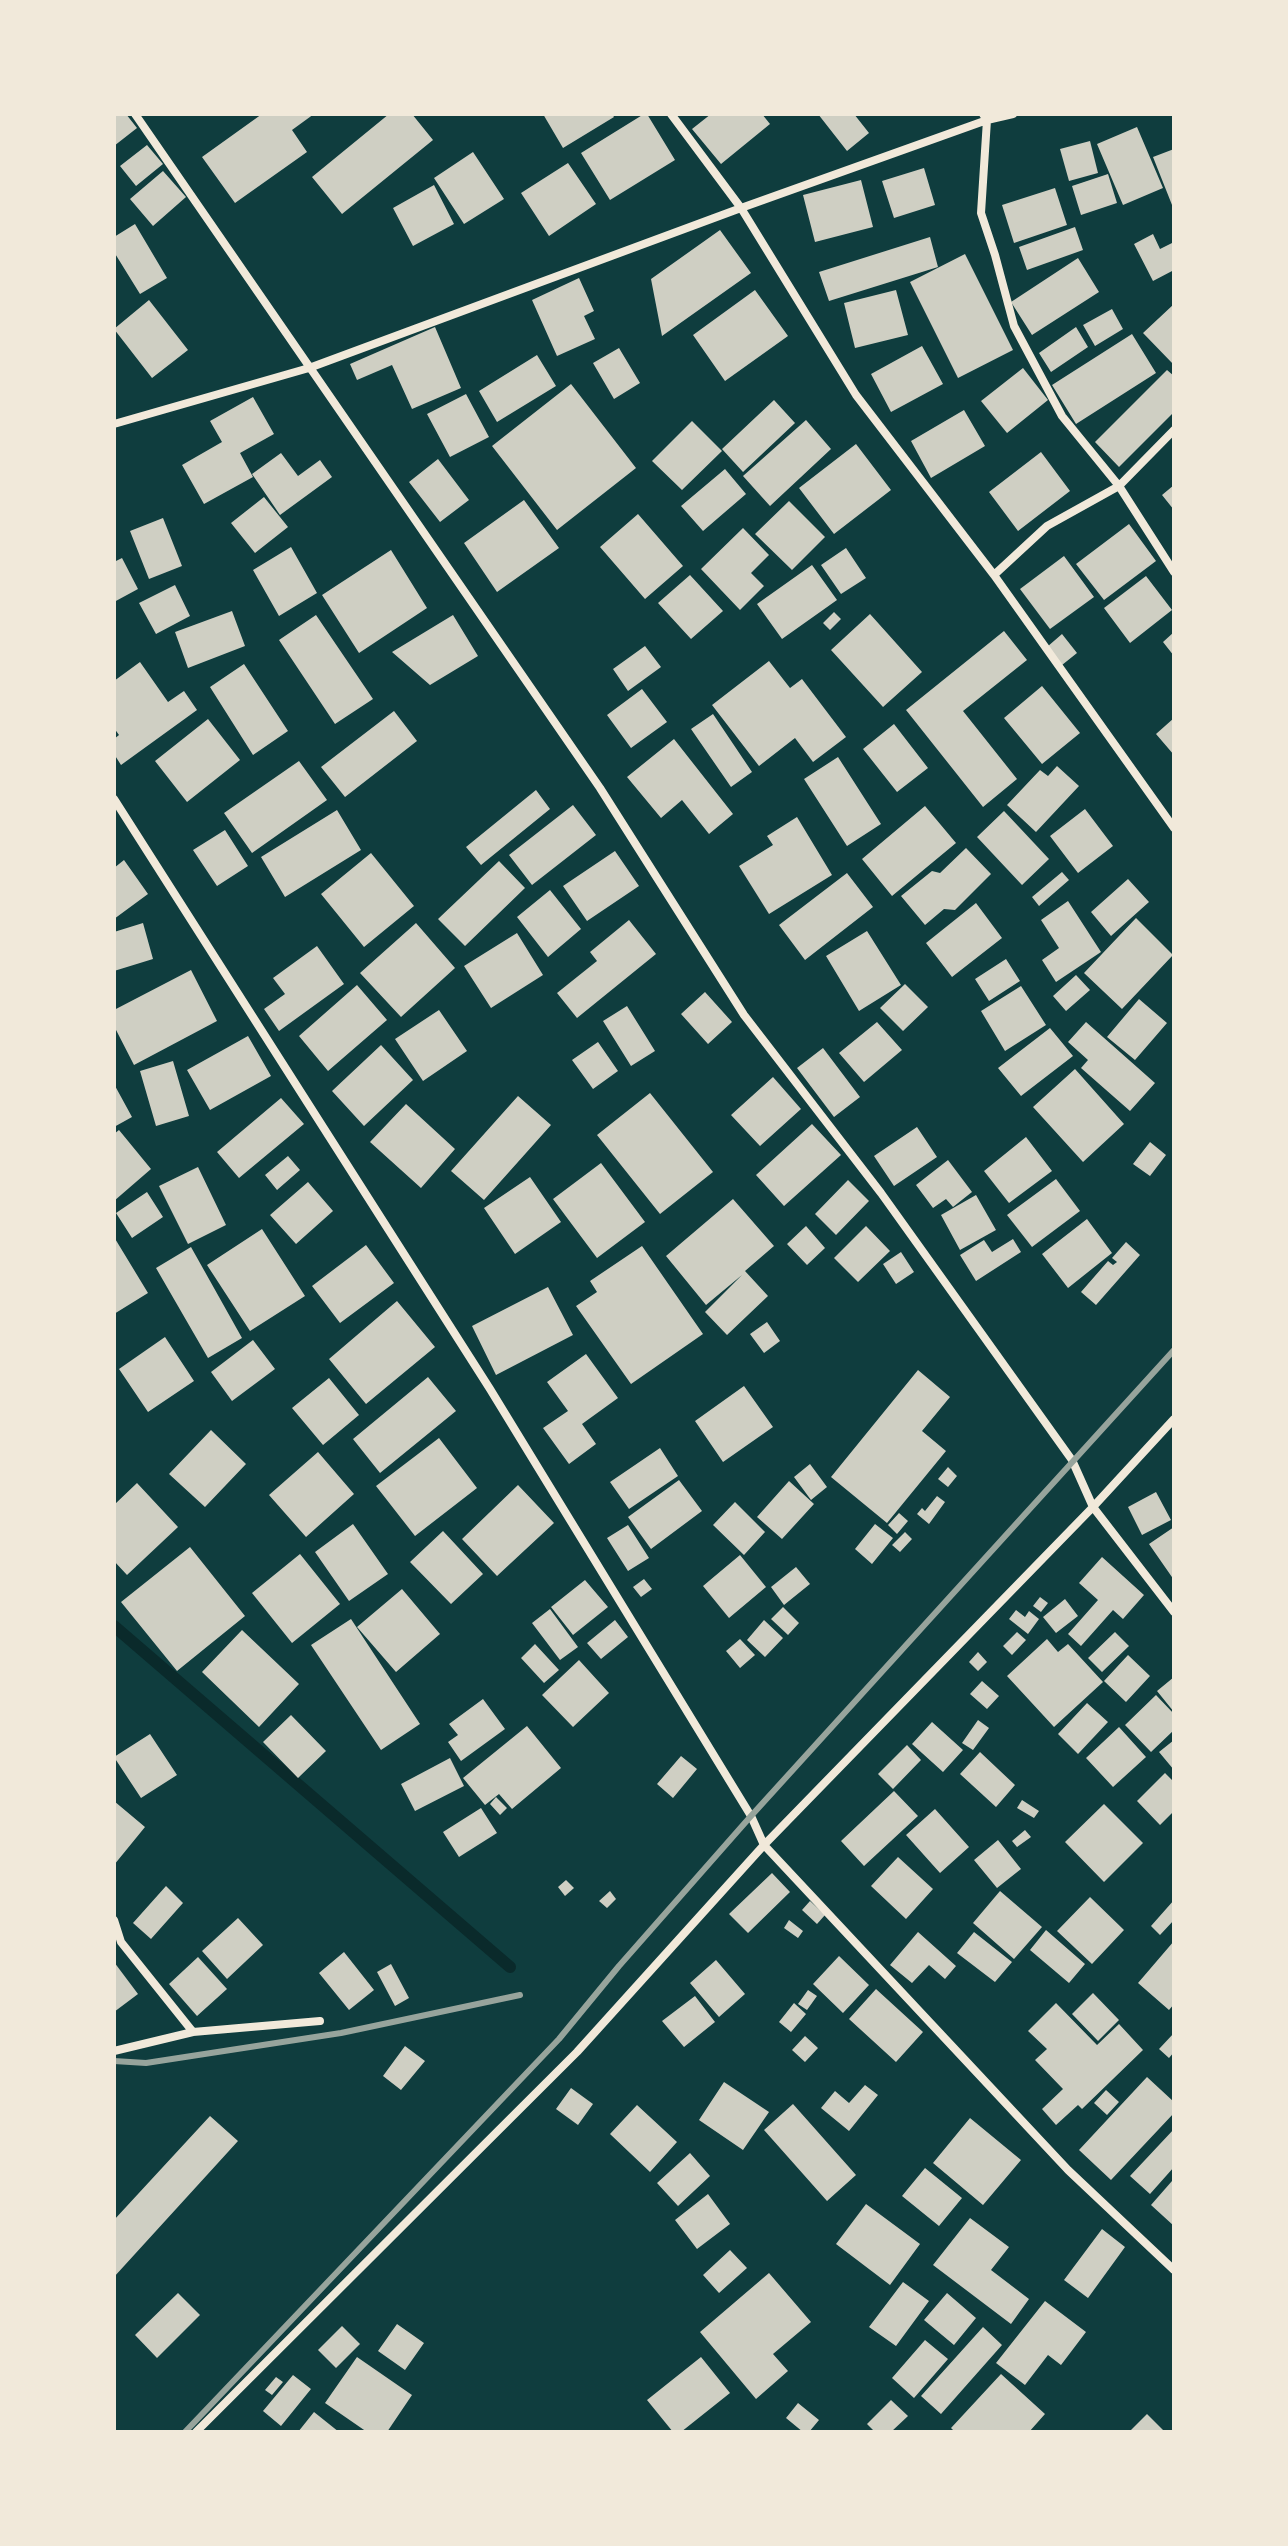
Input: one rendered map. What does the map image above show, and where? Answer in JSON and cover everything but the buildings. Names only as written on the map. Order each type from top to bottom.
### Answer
[{"type":"street","points":[[135,114],[600,788],[744,1015],[881,1193],[1072,1460],[1093,1507],[1174,1612]]},
{"type":"street","points":[[671,114],[741,208],[856,395],[994,575],[1174,828]]},
{"type":"street","points":[[114,424],[309,368],[985,117],[1013,114]]},
{"type":"street","points":[[985,117],[981,213],[1014,326],[1062,416],[1119,486],[1174,572]]},
{"type":"street","points":[[994,575],[1047,526],[1119,486],[1174,430]]},
{"type":"street","points":[[114,799],[490,1389],[751,1816],[764,1845],[1068,2170],[1174,2270]]},
{"type":"street","points":[[196,2432],[577,2052],[764,1845],[1093,1507],[1174,1419]]},
{"type":"street","points":[[114,1920],[121,1942],[193,2032]]},
{"type":"street","points":[[114,2051],[193,2032],[320,2021]]},
{"type":"waterway","points":[[114,1626],[510,1967]]},
{"type":"railway","points":[[185,2432],[559,2039],[751,1816],[1174,1350]]},
{"type":"railway","points":[[114,2061],[146,2063],[341,2033],[520,1995]]}]
